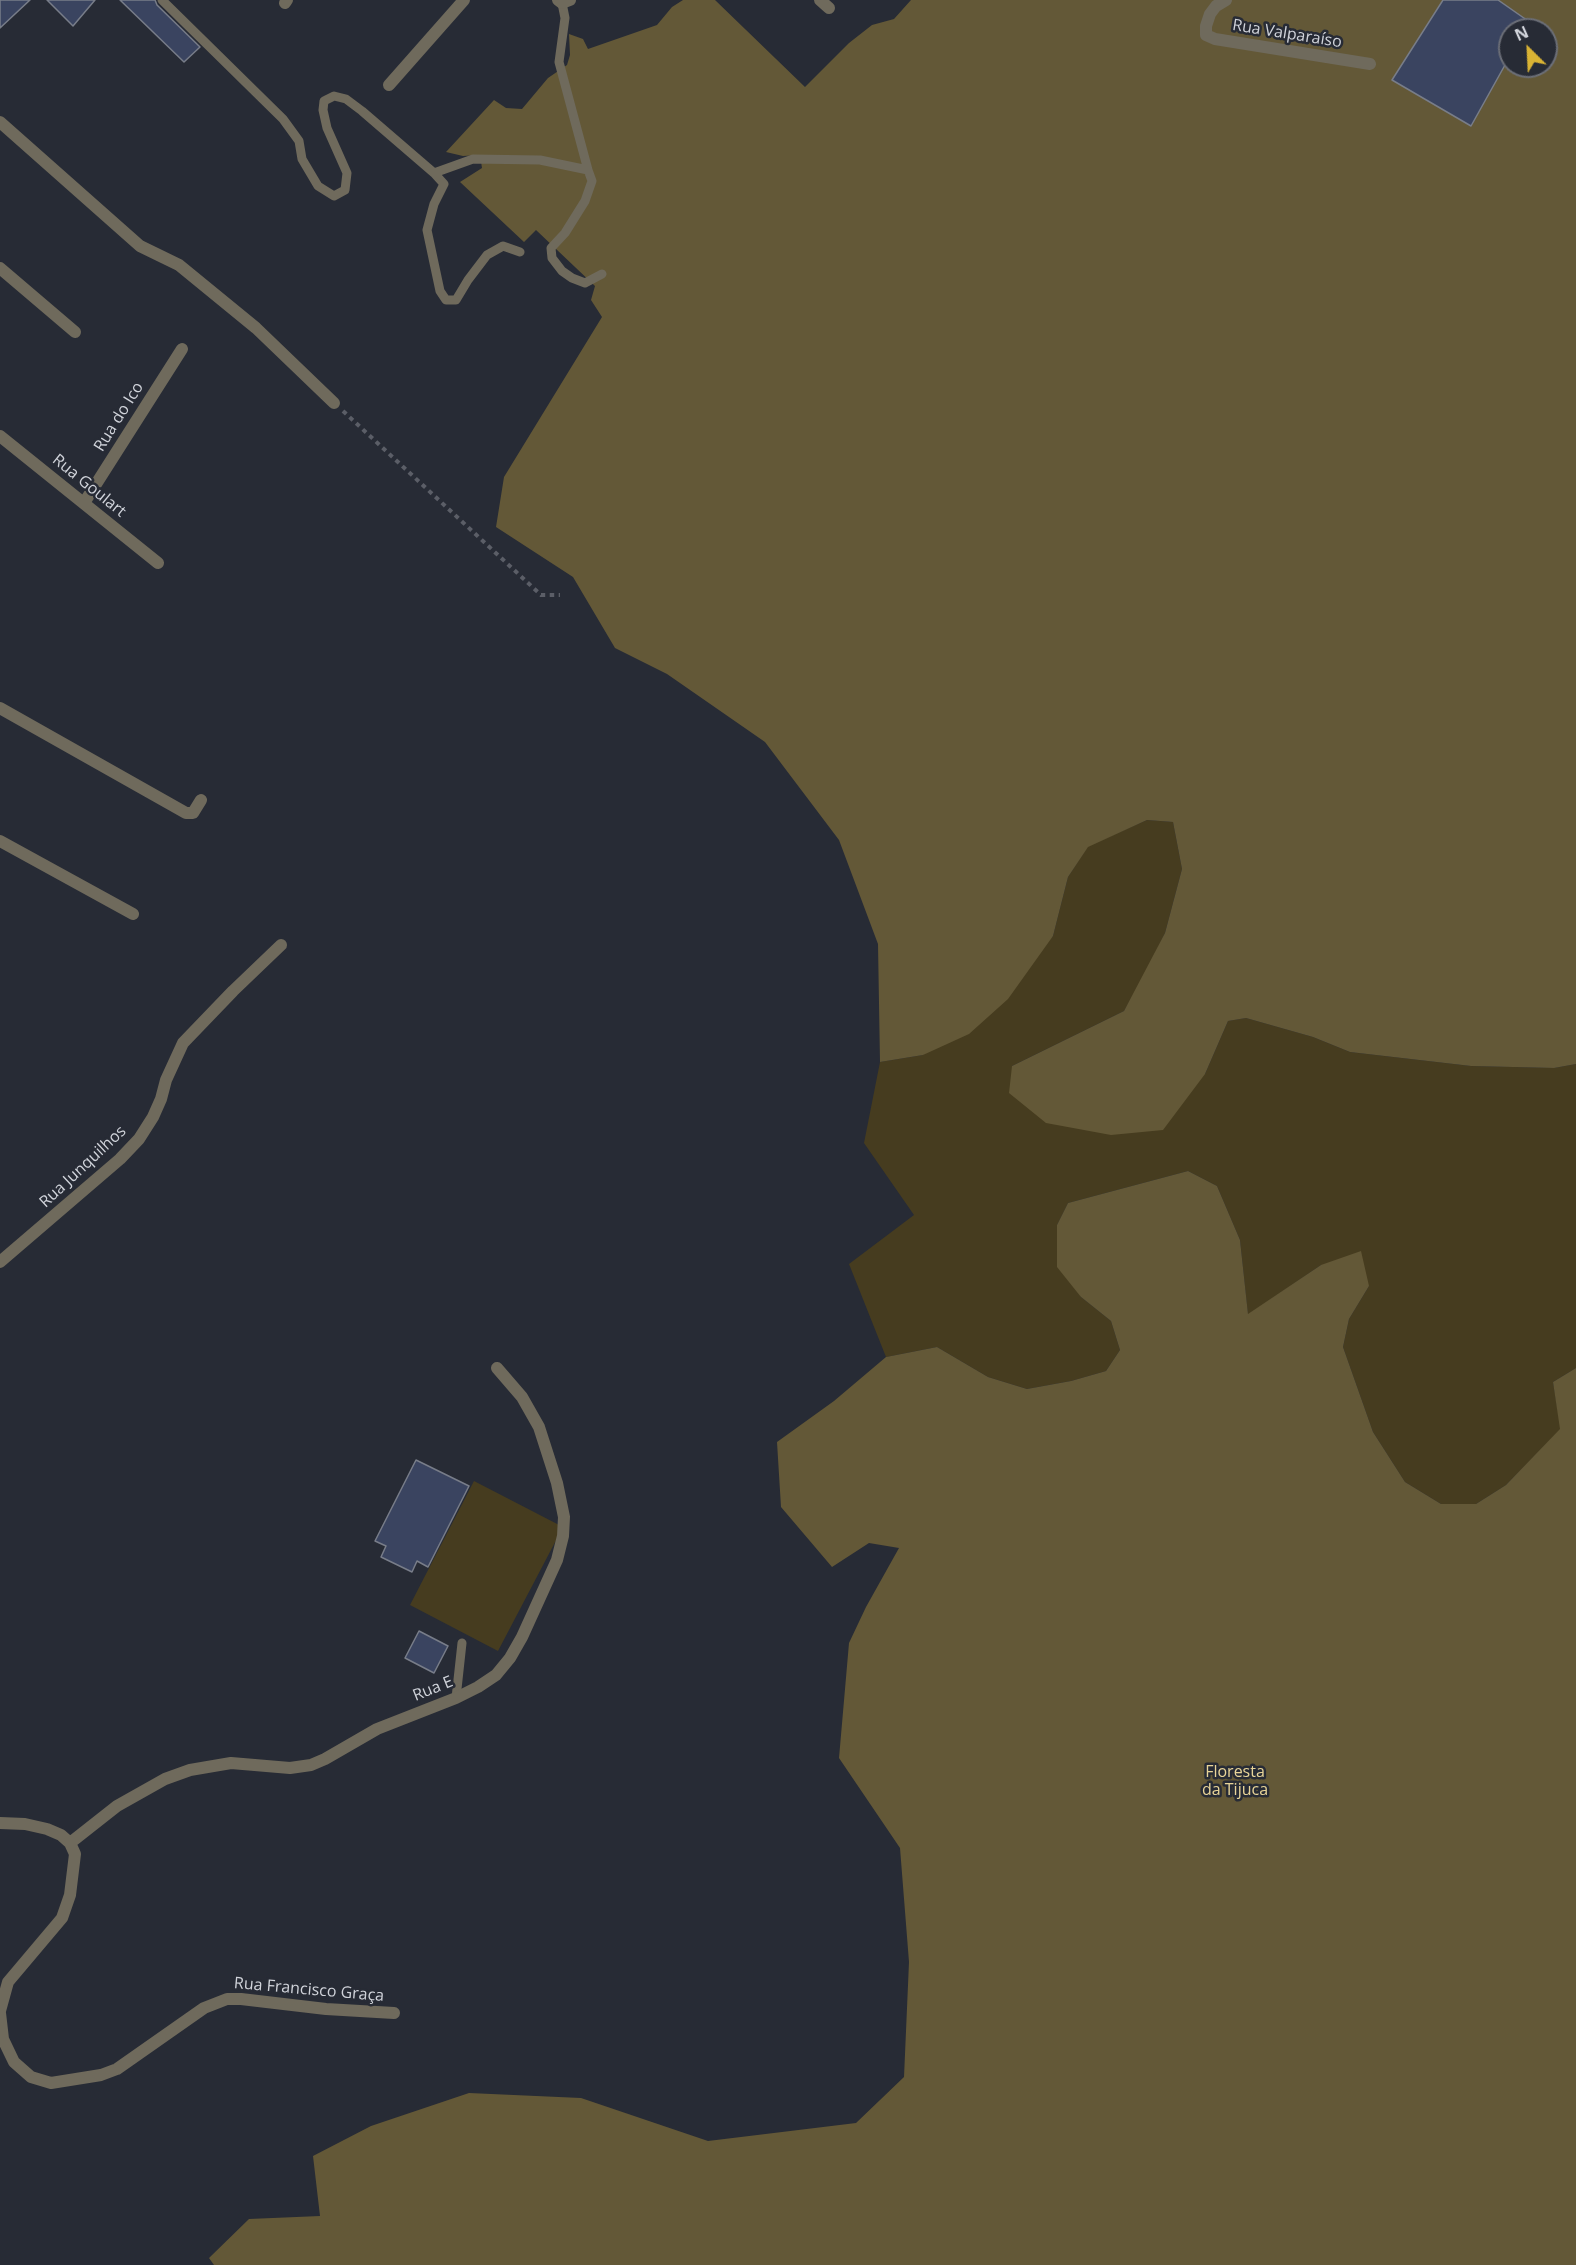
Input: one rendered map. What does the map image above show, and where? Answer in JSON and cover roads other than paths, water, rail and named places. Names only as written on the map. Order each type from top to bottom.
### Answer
[{"type":"street","points":[[389,85],[464,0]]},
{"type":"street","name":"Rua Valparaíso","points":[[1226,0],[1216,6],[1210,14],[1206,35],[1215,39],[1370,64]]},
{"type":"street","points":[[0,122],[140,246],[179,265],[256,328],[334,403]]},
{"type":"street","points":[[0,268],[75,332]]},
{"type":"street","name":"Rua do Ico","points":[[84,503],[182,349]]},
{"type":"street","name":"Rua Goulart","points":[[0,436],[158,563]]},
{"type":"street","points":[[0,708],[186,813],[193,813],[201,800]]},
{"type":"street","points":[[0,841],[133,914]]},
{"type":"street","name":"Rua Junquilhos","points":[[0,1262],[139,1139],[161,1100],[166,1080],[183,1043],[281,945]]},
{"type":"street","name":"Rua E","points":[[70,1843],[117,1806],[165,1779],[190,1770],[231,1763],[290,1768],[310,1766],[377,1729],[456,1698],[478,1688],[496,1675],[510,1658],[557,1560],[564,1536],[564,1517],[560,1494],[539,1427],[522,1397],[496,1368]]},
{"type":"street","points":[[0,1823],[25,1824],[47,1829],[61,1835],[70,1843]]},
{"type":"street","name":"Rua Francisco Graça","points":[[70,1843],[75,1854],[74,1871],[70,1895],[62,1918],[8,1982],[0,2012],[3,2039],[14,2062],[31,2077],[51,2083],[102,2075],[117,2069],[204,2008],[227,1999],[241,1998],[326,2009],[394,2013]]},
{"type":"lane","points":[[162,0],[283,119],[299,141],[302,159],[318,186],[334,196],[345,190],[347,173],[327,128],[323,110],[324,101],[334,96],[346,99],[362,111],[434,172],[444,184],[434,204],[427,230],[440,291],[446,300],[456,300],[487,255],[502,246],[520,252]]},
{"type":"lane","points":[[563,1],[565,18],[559,62],[592,181],[585,201],[565,233],[552,248],[552,258],[562,271],[585,283],[602,274]]},
{"type":"lane","points":[[434,172],[473,159],[540,160],[588,170]]},
{"type":"lane","points":[[456,1698],[462,1643]]},
{"type":"park label","name":"Floresta da Tijuca","points":[[1235,1781]]}]
